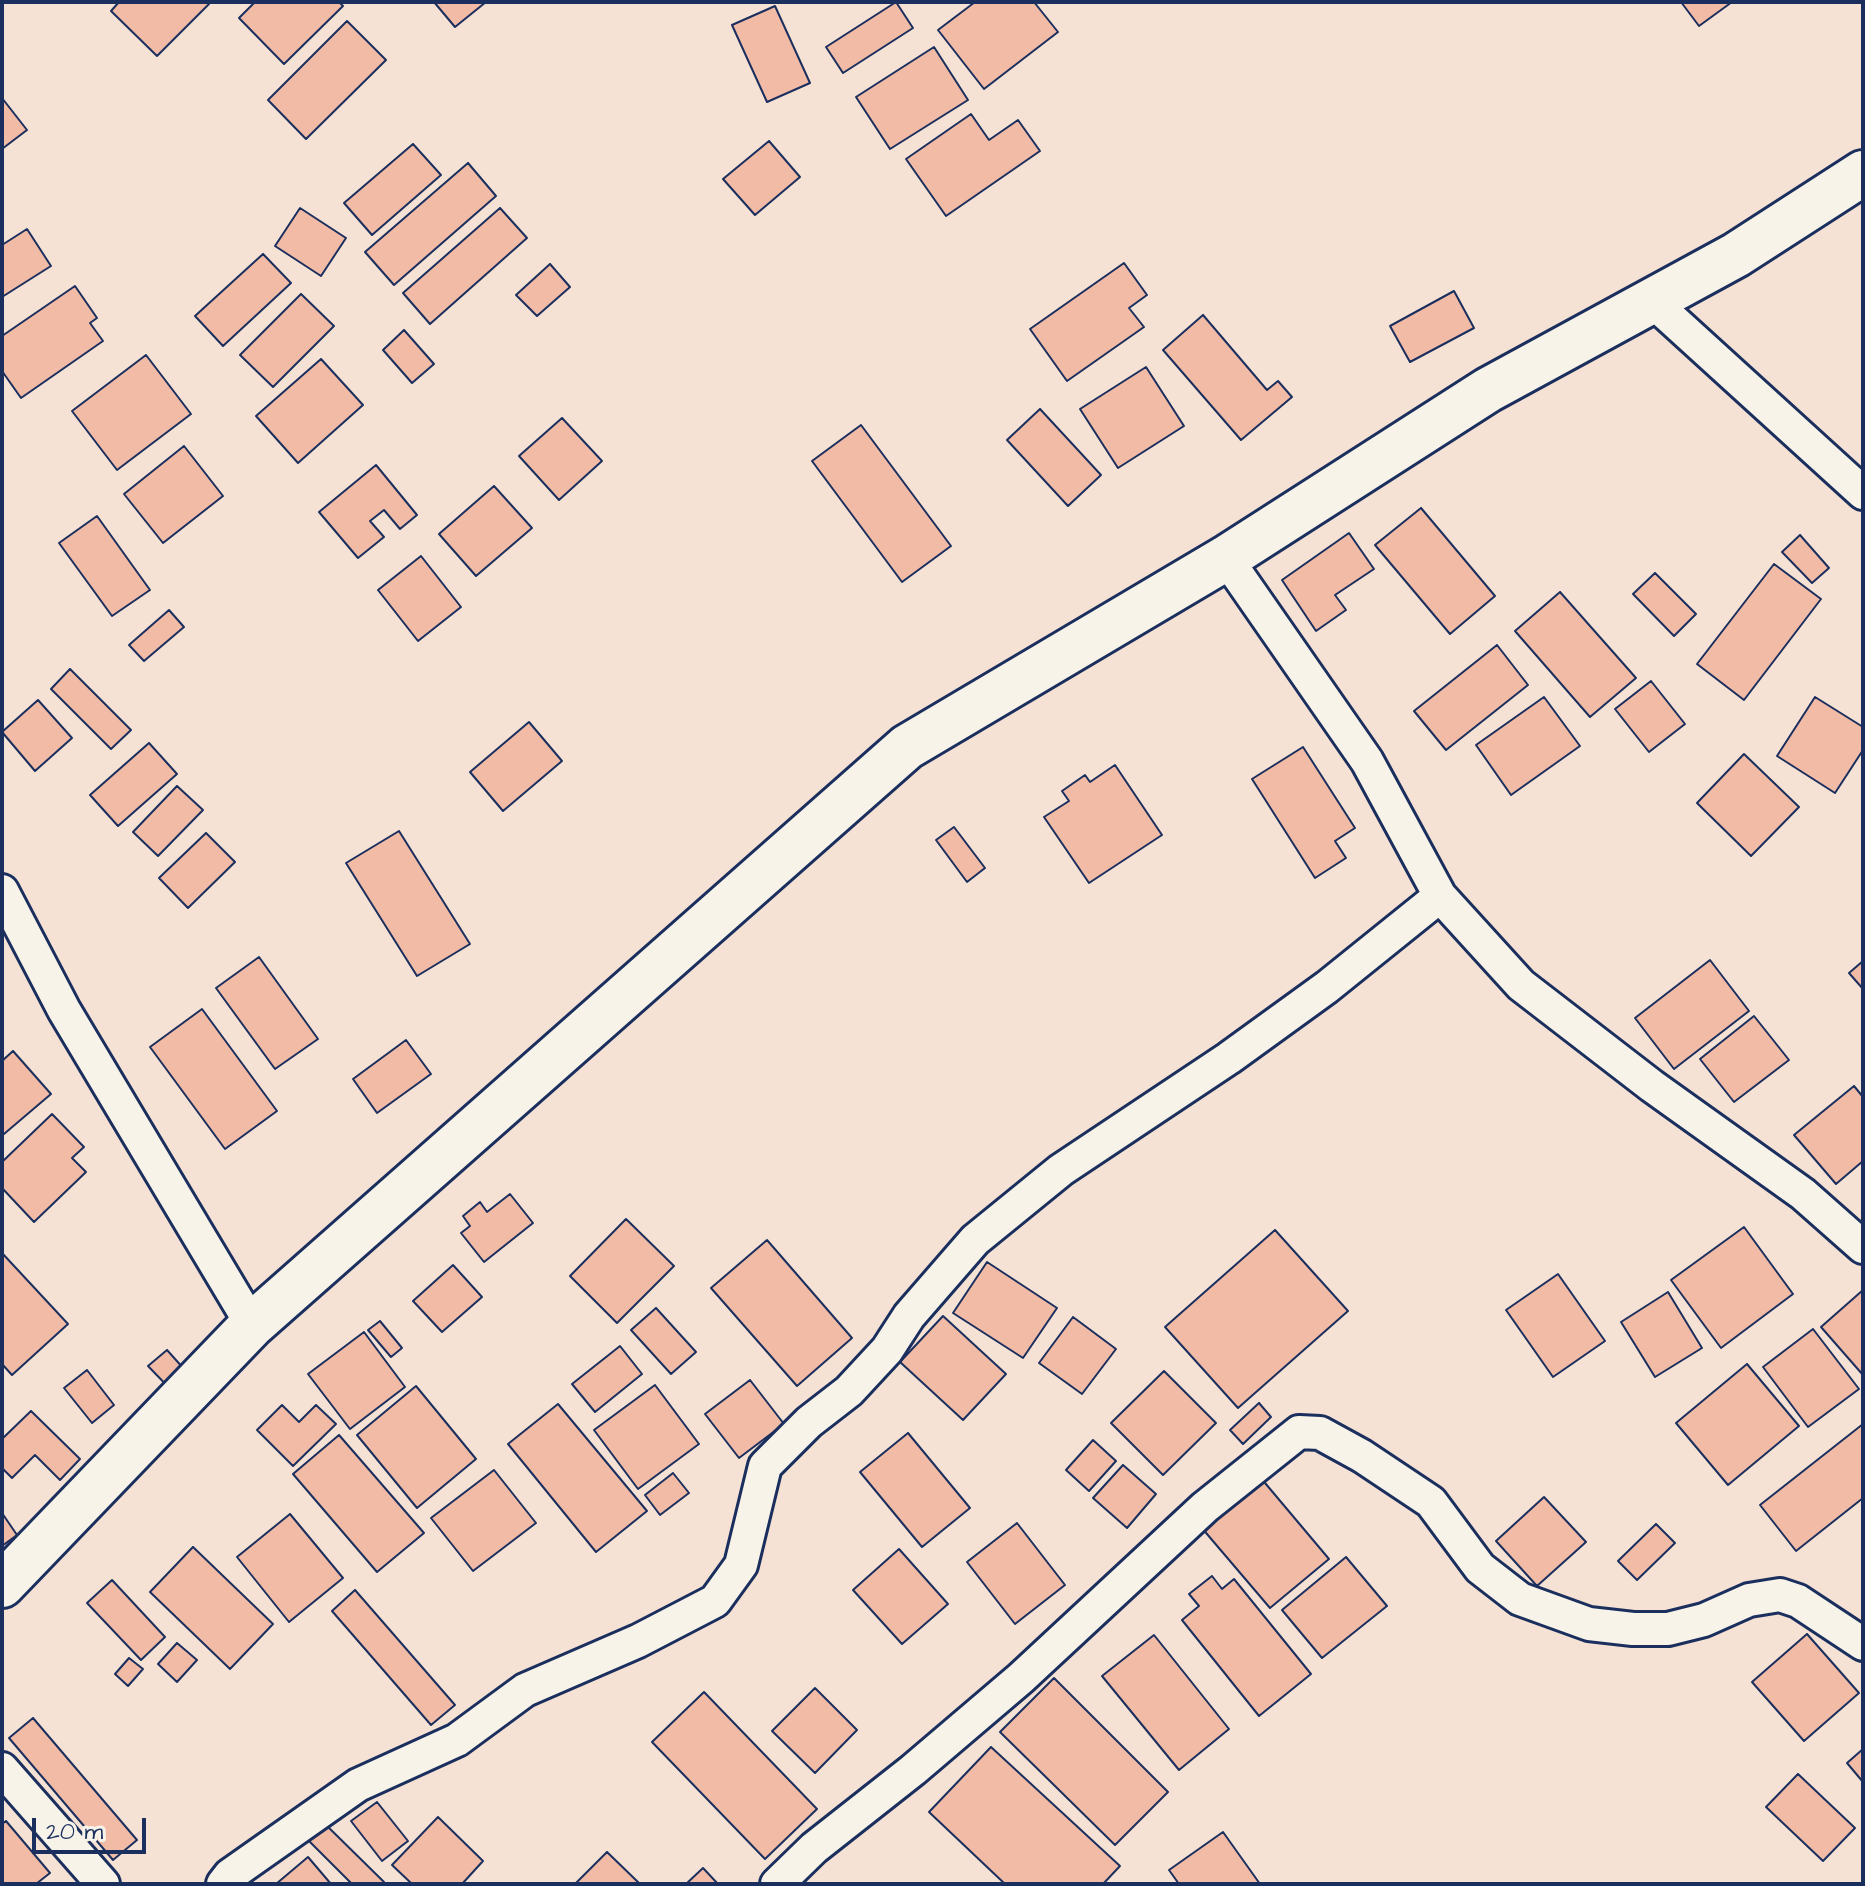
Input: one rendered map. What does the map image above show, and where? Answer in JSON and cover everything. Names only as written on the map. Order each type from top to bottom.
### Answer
[{"type":"street","points":[[2,1585],[252,1325],[907,747],[1226,558],[1488,390],[1736,255],[1863,173]]},
{"type":"street","points":[[1652,301],[1863,493]]},
{"type":"street","points":[[1226,558],[1367,761],[1440,896],[1521,985],[1652,1086],[1803,1194],[1863,1247]]},
{"type":"street","points":[[2,891],[64,1010],[252,1325]]},
{"type":"street","points":[[223,1884],[230,1875],[358,1785],[457,1740],[525,1690],[638,1641],[715,1601],[741,1565],[765,1466],[809,1422],[849,1391],[887,1350],[909,1316],[975,1240],[1061,1170],[1229,1058],[1327,987],[1440,896]]},
{"type":"street","points":[[777,1884],[814,1848],[913,1770],[1021,1678],[1205,1507],[1299,1432],[1320,1433],[1362,1456],[1431,1502],[1480,1568],[1520,1599],[1589,1624],[1668,1629],[1704,1620],[1749,1600],[1780,1595],[1798,1601],[1863,1644]]},
{"type":"street","points":[[2,1769],[103,1884]]},
{"type":"building","points":[[119,2],[209,4],[157,56],[111,11]]},
{"type":"building","points":[[255,2],[339,2],[343,6],[284,64],[239,18]]},
{"type":"building","points":[[434,2],[486,2],[455,27]]},
{"type":"building","points":[[896,2],[913,28],[843,73],[826,47]]},
{"type":"building","points":[[975,2],[1034,2],[1058,32],[984,89],[938,30]]},
{"type":"building","points":[[1681,2],[1732,2],[1699,26]]},
{"type":"building","points":[[775,6],[810,83],[767,102],[732,25]]},
{"type":"building","points":[[347,21],[386,60],[306,139],[268,100]]},
{"type":"building","points":[[934,47],[968,100],[890,149],[856,97]]},
{"type":"building","points":[[2,98],[27,130],[2,149]]},
{"type":"building","points":[[971,114],[989,140],[1018,120],[1040,151],[946,216],[906,159]]},
{"type":"building","points":[[769,141],[800,177],[755,215],[723,179]]},
{"type":"building","points":[[413,144],[441,175],[372,235],[344,203]]},
{"type":"building","points":[[468,163],[496,196],[394,285],[365,252]]},
{"type":"building","points":[[300,208],[346,238],[321,276],[275,246]]},
{"type":"building","points":[[500,208],[527,238],[430,324],[403,293]]},
{"type":"building","points":[[27,229],[51,266],[2,297],[2,245]]},
{"type":"building","points":[[263,254],[291,283],[223,346],[195,316]]},
{"type":"building","points":[[1124,263],[1147,295],[1129,308],[1144,327],[1067,381],[1030,329]]},
{"type":"building","points":[[550,264],[570,287],[537,316],[516,295]]},
{"type":"building","points":[[75,286],[97,318],[90,323],[103,341],[21,398],[2,371],[2,336]]},
{"type":"building","points":[[1454,291],[1474,328],[1410,362],[1390,326]]},
{"type":"building","points":[[301,294],[334,326],[273,387],[240,355]]},
{"type":"building","points":[[1203,315],[1267,390],[1278,381],[1292,397],[1241,440],[1163,350]]},
{"type":"building","points":[[404,330],[434,364],[412,383],[383,350]]},
{"type":"building","points":[[146,355],[191,414],[117,470],[72,411]]},
{"type":"building","points":[[321,359],[363,405],[298,463],[256,416]]},
{"type":"building","points":[[1146,367],[1184,426],[1118,468],[1080,409]]},
{"type":"building","points":[[1040,409],[1101,475],[1068,506],[1007,440]]},
{"type":"building","points":[[562,418],[602,461],[559,500],[519,456]]},
{"type":"building","points":[[861,425],[951,546],[902,582],[812,461]]},
{"type":"building","points":[[184,446],[223,496],[163,543],[124,494]]},
{"type":"building","points":[[376,465],[417,515],[400,529],[384,510],[370,521],[384,537],[358,558],[319,512]]},
{"type":"building","points":[[494,486],[532,528],[476,576],[439,534]]},
{"type":"building","points":[[1421,508],[1495,596],[1450,634],[1375,545]]},
{"type":"building","points":[[97,516],[150,590],[112,616],[59,543]]},
{"type":"building","points":[[1349,533],[1374,569],[1335,595],[1346,610],[1316,631],[1282,580]]},
{"type":"building","points":[[1800,535],[1829,568],[1812,583],[1782,552]]},
{"type":"building","points":[[421,556],[461,607],[418,641],[378,590]]},
{"type":"building","points":[[1774,564],[1821,599],[1744,700],[1697,664]]},
{"type":"building","points":[[1655,573],[1696,614],[1674,636],[1633,594]]},
{"type":"building","points":[[1560,592],[1636,678],[1590,717],[1515,631]]},
{"type":"building","points":[[169,610],[184,627],[144,661],[129,645]]},
{"type":"building","points":[[1497,645],[1528,685],[1446,750],[1414,711]]},
{"type":"building","points":[[70,669],[131,730],[111,749],[51,689]]},
{"type":"building","points":[[1651,681],[1685,724],[1649,752],[1615,709]]},
{"type":"building","points":[[1544,697],[1580,746],[1511,795],[1476,745]]},
{"type":"building","points":[[1815,697],[1863,727],[1863,750],[1835,793],[1777,756]]},
{"type":"building","points":[[38,700],[72,738],[35,771],[2,732]]},
{"type":"building","points":[[529,722],[562,761],[503,811],[470,772]]},
{"type":"building","points":[[149,743],[177,774],[118,826],[90,795]]},
{"type":"building","points":[[1303,747],[1355,828],[1335,841],[1346,858],[1315,878],[1252,779]]},
{"type":"building","points":[[1744,754],[1799,807],[1751,856],[1697,803]]},
{"type":"building","points":[[1115,765],[1162,835],[1089,883],[1044,817],[1069,801],[1062,791],[1085,775],[1090,782]]},
{"type":"building","points":[[177,786],[203,810],[158,856],[133,832]]},
{"type":"building","points":[[954,827],[985,868],[967,882],[936,840]]},
{"type":"building","points":[[399,831],[470,944],[417,976],[346,863]]},
{"type":"building","points":[[206,833],[235,862],[188,908],[159,878]]},
{"type":"building","points":[[259,957],[318,1039],[275,1069],[216,988]]},
{"type":"building","points":[[1710,960],[1749,1011],[1674,1069],[1635,1018]]},
{"type":"building","points":[[1863,961],[1863,989],[1849,973]]},
{"type":"building","points":[[202,1009],[277,1111],[225,1149],[150,1047]]},
{"type":"building","points":[[1754,1016],[1789,1060],[1734,1102],[1700,1059]]},
{"type":"building","points":[[406,1040],[431,1074],[377,1113],[353,1079]]},
{"type":"building","points":[[13,1051],[51,1094],[4,1134],[2,1061]]},
{"type":"building","points":[[1854,1086],[1863,1097],[1863,1161],[1836,1184],[1794,1135]]},
{"type":"building","points":[[52,1114],[84,1147],[72,1158],[86,1172],[34,1222],[2,1188],[2,1162]]},
{"type":"building","points":[[510,1194],[533,1223],[484,1262],[461,1233],[470,1226],[463,1216],[480,1202],[487,1212]]},
{"type":"building","points":[[626,1219],[674,1266],[617,1323],[570,1276]]},
{"type":"building","points":[[1744,1227],[1793,1294],[1721,1348],[1671,1280]]},
{"type":"building","points":[[1275,1230],[1348,1311],[1238,1408],[1165,1327]]},
{"type":"building","points":[[767,1240],[852,1338],[797,1386],[711,1288]]},
{"type":"building","points":[[2,1253],[68,1324],[12,1375],[2,1364]]},
{"type":"building","points":[[987,1262],[1057,1308],[1023,1358],[953,1313]]},
{"type":"building","points":[[453,1265],[482,1297],[442,1332],[413,1301]]},
{"type":"building","points":[[1558,1274],[1605,1341],[1553,1377],[1506,1310]]},
{"type":"building","points":[[1863,1290],[1863,1375],[1821,1327]]},
{"type":"building","points":[[1668,1292],[1702,1348],[1655,1377],[1621,1322]]},
{"type":"building","points":[[656,1308],[696,1352],[671,1374],[631,1330]]},
{"type":"building","points":[[943,1316],[1006,1374],[963,1420],[900,1362]]},
{"type":"building","points":[[1073,1317],[1116,1349],[1082,1394],[1039,1363]]},
{"type":"building","points":[[380,1321],[402,1348],[391,1357],[368,1330]]},
{"type":"building","points":[[1813,1329],[1859,1389],[1808,1427],[1763,1367]]},
{"type":"building","points":[[364,1332],[405,1387],[350,1429],[308,1374]]},
{"type":"building","points":[[620,1346],[642,1374],[595,1412],[572,1384]]},
{"type":"building","points":[[167,1350],[193,1379],[176,1395],[148,1366]]},
{"type":"building","points":[[1747,1364],[1799,1426],[1728,1485],[1676,1423]]},
{"type":"building","points":[[87,1370],[114,1405],[92,1423],[64,1388]]},
{"type":"building","points":[[1164,1371],[1216,1423],[1163,1475],[1111,1423]]},
{"type":"building","points":[[750,1380],[784,1424],[739,1458],[705,1414]]},
{"type":"building","points":[[655,1385],[699,1444],[638,1489],[594,1430]]},
{"type":"building","points":[[416,1386],[476,1459],[417,1508],[357,1435]]},
{"type":"building","points":[[1259,1403],[1271,1417],[1243,1444],[1230,1430]]},
{"type":"building","points":[[558,1404],[647,1511],[596,1552],[508,1444]]},
{"type":"building","points":[[282,1405],[299,1422],[316,1405],[336,1424],[293,1466],[257,1430]]},
{"type":"building","points":[[31,1411],[80,1459],[60,1480],[35,1455],[12,1478],[2,1468],[2,1439]]},
{"type":"building","points":[[1863,1424],[1863,1498],[1796,1551],[1760,1505]]},
{"type":"building","points":[[908,1433],[970,1508],[922,1547],[860,1472]]},
{"type":"building","points":[[339,1435],[424,1533],[377,1572],[293,1474]]},
{"type":"building","points":[[1093,1440],[1116,1461],[1089,1491],[1066,1470]]},
{"type":"building","points":[[1123,1465],[1156,1494],[1127,1528],[1093,1498]]},
{"type":"building","points":[[494,1470],[536,1523],[473,1571],[431,1518]]},
{"type":"building","points":[[673,1473],[689,1493],[660,1515],[645,1495]]},
{"type":"building","points":[[1260,1477],[1329,1559],[1270,1608],[1201,1527]]},
{"type":"building","points":[[1544,1497],[1586,1542],[1537,1586],[1496,1541]]},
{"type":"building","points":[[2,1513],[17,1535],[2,1546]]},
{"type":"building","points":[[290,1514],[343,1578],[289,1622],[237,1557]]},
{"type":"building","points":[[1017,1523],[1065,1585],[1015,1624],[967,1562]]},
{"type":"building","points":[[1656,1524],[1675,1543],[1637,1580],[1618,1561]]},
{"type":"building","points":[[193,1547],[273,1624],[230,1669],[150,1592]]},
{"type":"building","points":[[899,1549],[948,1604],[902,1644],[853,1590]]},
{"type":"building","points":[[1346,1557],[1387,1606],[1322,1658],[1282,1610]]},
{"type":"building","points":[[1212,1576],[1222,1589],[1234,1579],[1311,1674],[1259,1716],[1182,1620],[1199,1606],[1189,1594]]},
{"type":"building","points":[[112,1580],[165,1637],[141,1660],[87,1603]]},
{"type":"building","points":[[355,1590],[455,1705],[431,1725],[332,1611]]},
{"type":"building","points":[[1807,1634],[1859,1693],[1804,1741],[1752,1682]]},
{"type":"building","points":[[1154,1635],[1229,1729],[1179,1770],[1102,1676]]},
{"type":"building","points":[[177,1643],[197,1660],[177,1682],[158,1664]]},
{"type":"building","points":[[129,1658],[143,1669],[128,1686],[115,1674]]},
{"type":"building","points":[[1054,1678],[1168,1792],[1115,1845],[1000,1732]]},
{"type":"building","points":[[815,1688],[857,1730],[815,1773],[772,1731]]},
{"type":"building","points":[[704,1692],[817,1809],[765,1859],[652,1742]]},
{"type":"building","points":[[33,1718],[137,1840],[113,1860],[9,1738]]},
{"type":"building","points":[[991,1747],[1120,1866],[1103,1884],[1005,1884],[929,1812]]},
{"type":"building","points":[[1863,1749],[1863,1782],[1847,1763]]},
{"type":"building","points":[[1798,1774],[1855,1828],[1823,1861],[1766,1807]]},
{"type":"building","points":[[377,1802],[408,1841],[382,1861],[351,1821]]},
{"type":"building","points":[[438,1817],[483,1861],[462,1884],[412,1884],[392,1865]]},
{"type":"building","points":[[6,1821],[50,1873],[36,1884],[2,1884],[2,1824]]},
{"type":"building","points":[[322,1821],[383,1884],[352,1884],[306,1838]]},
{"type":"building","points":[[1223,1832],[1260,1884],[1179,1884],[1169,1870]]},
{"type":"building","points":[[607,1852],[640,1884],[575,1884]]},
{"type":"building","points":[[308,1857],[331,1884],[276,1884]]},
{"type":"building","points":[[703,1868],[718,1884],[686,1884]]}]
